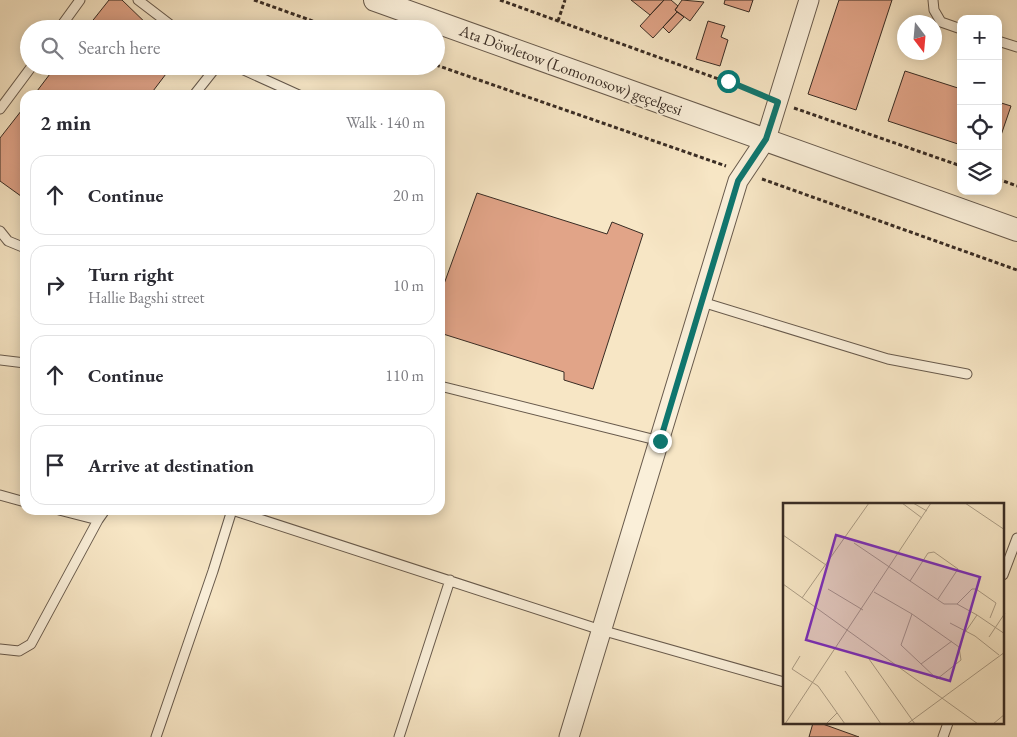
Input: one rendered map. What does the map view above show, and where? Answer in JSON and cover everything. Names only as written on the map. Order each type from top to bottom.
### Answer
[{"type":"street","name":"Ata Döwletow (Lomonosow) geçelgesi","points":[[375,0],[431,20]]},
{"type":"street","points":[[569,737],[738,181],[766,139],[809,0]]},
{"type":"street","name":"Ata Döwletow (Lomonosow) geçelgesi","points":[[445,25],[1017,230]]},
{"type":"lane","points":[[66,20],[80,0]]},
{"type":"lane","points":[[138,0],[164,20]]},
{"type":"lane","points":[[934,0],[934,10],[942,22],[957,28]]},
{"type":"lane","points":[[1002,42],[1017,47]]},
{"type":"lane","points":[[0,110],[25,75]]},
{"type":"lane","points":[[198,90],[209,75]]},
{"type":"lane","points":[[255,75],[288,90]]},
{"type":"lane","points":[[0,231],[8,241],[20,246]]},
{"type":"lane","points":[[702,302],[888,359],[967,374]]},
{"type":"lane","points":[[0,360],[20,362]]},
{"type":"lane","points":[[445,387],[660,441]]},
{"type":"lane","points":[[0,495],[20,501]]},
{"type":"lane","points":[[78,515],[98,520]]},
{"type":"lane","points":[[0,649],[20,651],[31,644],[102,515]]},
{"type":"lane","points":[[156,737],[230,515]]},
{"type":"lane","points":[[248,515],[601,630],[783,682]]},
{"type":"lane","points":[[1004,572],[1017,538]]},
{"type":"lane","points":[[399,737],[450,580]]},
{"type":"lane","points":[[943,737],[948,724]]},
{"type":"path","points":[[254,0],[309,20]]},
{"type":"path","points":[[500,0],[728,81],[778,102],[957,165]]},
{"type":"path","points":[[558,21],[565,0]]},
{"type":"path","points":[[1002,180],[1017,186]]},
{"type":"building","points":[[109,0],[122,0],[143,20],[93,20]]},
{"type":"building","points":[[631,0],[664,0],[650,15]]},
{"type":"building","points":[[664,0],[671,0],[678,6],[675,10],[677,12],[653,38],[640,26]]},
{"type":"building","points":[[682,0],[704,2],[690,21],[675,10]]},
{"type":"building","points":[[725,0],[753,0],[749,12],[724,4]]},
{"type":"building","points":[[839,0],[892,0],[856,110],[808,94]]},
{"type":"building","points":[[677,12],[684,17],[669,33],[663,27]]},
{"type":"building","points":[[708,21],[725,26],[721,37],[728,40],[720,66],[696,59]]},
{"type":"building","points":[[905,71],[957,88],[957,144],[888,121]]},
{"type":"building","points":[[49,75],[165,75],[154,90],[38,90]]},
{"type":"building","points":[[1002,103],[1011,106],[1002,132]]},
{"type":"building","points":[[20,112],[20,195],[0,181],[0,138]]},
{"type":"building","points":[[477,193],[607,234],[612,222],[643,234],[593,389],[564,380],[564,372],[445,335],[445,281]]},
{"type":"building","points":[[813,724],[823,724],[859,737],[809,737]]},
{"type":"route","points":[[660,441],[738,181],[766,139],[778,102],[728,81]]}]
